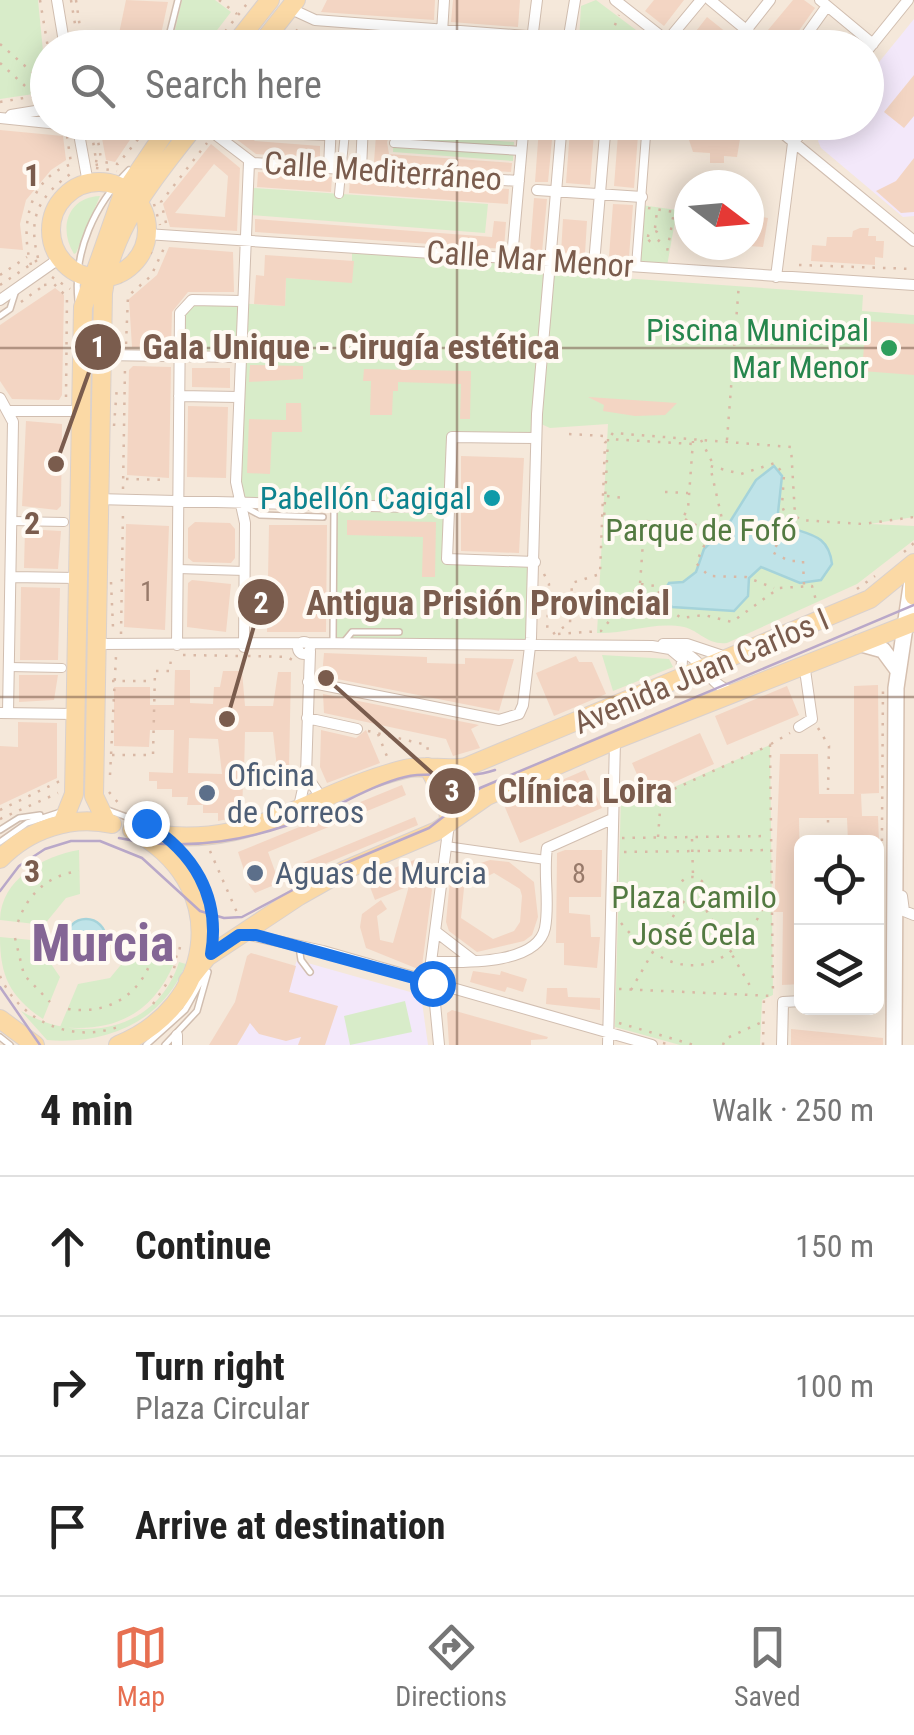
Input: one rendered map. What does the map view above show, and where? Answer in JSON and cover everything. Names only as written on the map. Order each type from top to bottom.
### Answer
[{"type":"main road","points":[[246,30],[270,0]]},
{"type":"main road","points":[[272,30],[293,4]]},
{"type":"main road","points":[[79,814],[67,778],[75,714],[77,578],[71,522],[80,411],[80,311],[97,279],[148,152],[158,140]]},
{"type":"main road","points":[[133,193],[182,140]]},
{"type":"main road","points":[[92,175],[133,193],[158,234],[134,264],[97,279],[60,258],[53,237],[56,214],[68,194],[92,175]]},
{"type":"main road","points":[[2,852],[79,814],[102,778],[111,641],[98,498],[101,355],[97,279]]},
{"type":"main road","points":[[897,1045],[897,669],[912,591],[910,560]]},
{"type":"main road","name":"Avenida Juan Carlos I","points":[[132,830],[167,836],[238,831],[298,813],[425,762],[466,767],[870,599],[910,560]]},
{"type":"main road","name":"Avenida Juan Carlos I","points":[[118,1045],[159,1020],[194,984],[206,957],[345,870],[450,823],[487,796],[615,740],[908,624]]},
{"type":"main road","points":[[853,643],[883,650],[897,669]]},
{"type":"main road","points":[[425,762],[446,798],[450,823]]},
{"type":"main road","points":[[79,814],[132,830],[170,856],[191,885],[201,916],[206,957]]},
{"type":"main road","points":[[7,1035],[35,1045]]},
{"type":"street","points":[[56,0],[61,30]]},
{"type":"street","points":[[442,30],[444,0]]},
{"type":"street","points":[[533,30],[537,0]]},
{"type":"street","points":[[569,30],[575,0]]},
{"type":"street","points":[[615,0],[629,4],[654,30]]},
{"type":"street","points":[[679,30],[701,0]]},
{"type":"street","points":[[710,0],[746,30],[770,0]]},
{"type":"street","points":[[884,30],[908,0]]},
{"type":"street","points":[[807,30],[824,3],[852,30]]},
{"type":"street","points":[[293,4],[315,20],[421,30]]},
{"type":"street","points":[[0,117],[30,112]]},
{"type":"street","points":[[0,117],[30,120]]},
{"type":"street","points":[[82,140],[92,175]]},
{"type":"street","name":"Calle Mediterráneo","points":[[222,140],[249,162],[519,181]]},
{"type":"street","points":[[329,168],[330,140]]},
{"type":"street","points":[[339,194],[344,140]]},
{"type":"street","points":[[361,170],[362,140]]},
{"type":"street","points":[[512,258],[523,140]]},
{"type":"street","points":[[308,682],[499,720],[519,714],[524,705],[535,562],[536,438],[561,140]]},
{"type":"street","points":[[594,264],[605,140]]},
{"type":"street","points":[[636,266],[646,140]]},
{"type":"street","points":[[790,140],[914,241]]},
{"type":"street","points":[[776,276],[796,140]]},
{"type":"street","points":[[394,143],[522,152]]},
{"type":"street","points":[[244,646],[245,523],[236,502],[249,162]]},
{"type":"street","points":[[537,190],[601,194],[642,202]]},
{"type":"street","name":"Calle Mar Menor","points":[[158,234],[914,285]]},
{"type":"street","points":[[1,298],[60,258]]},
{"type":"street","points":[[177,645],[180,314],[192,300],[241,301]]},
{"type":"street","points":[[101,355],[239,357]]},
{"type":"street","points":[[179,396],[238,397]]},
{"type":"street","points":[[0,398],[10,411],[12,521],[5,608],[9,667],[4,713],[75,714]]},
{"type":"street","points":[[10,411],[80,411]]},
{"type":"street","points":[[535,562],[446,559],[452,437],[536,438]]},
{"type":"street","points":[[12,521],[71,522],[98,498],[448,508]]},
{"type":"street","points":[[178,570],[245,571]]},
{"type":"street","points":[[10,577],[77,578]]},
{"type":"street","points":[[111,641],[305,650],[336,639],[530,647],[652,646],[676,642],[711,655],[742,654]]},
{"type":"street","points":[[652,646],[692,655],[720,688],[736,692]]},
{"type":"street","points":[[670,649],[684,664],[680,680]]},
{"type":"street","points":[[298,813],[306,775],[305,650]]},
{"type":"street","points":[[799,727],[812,718],[804,663]]},
{"type":"street","points":[[9,667],[62,668]]},
{"type":"street","points":[[307,718],[357,729]]},
{"type":"street","points":[[608,1039],[614,991],[619,797],[615,740]]},
{"type":"street","points":[[306,775],[324,801]]},
{"type":"street","points":[[895,820],[901,843],[902,905],[914,915]]},
{"type":"street","points":[[431,962],[493,962],[540,938],[545,928],[546,860],[552,844],[618,821]]},
{"type":"street","points":[[439,1045],[431,962],[450,823]]},
{"type":"street","points":[[446,846],[546,860]]},
{"type":"street","points":[[435,930],[474,962]]},
{"type":"street","points":[[239,935],[432,983],[608,1039],[652,1045]]},
{"type":"street","points":[[782,1045],[783,1002],[794,1001]]},
{"type":"lane","points":[[170,30],[178,0]]},
{"type":"lane","points":[[0,316],[10,309],[16,289]]},
{"type":"lane","points":[[236,502],[260,515],[322,517]]},
{"type":"lane","points":[[334,504],[336,639]]},
{"type":"lane","points":[[330,621],[336,639]]},
{"type":"lane","points":[[336,639],[352,632],[399,632]]},
{"type":"lane","points":[[0,830],[24,816],[133,817],[167,836],[187,856],[208,892],[213,914],[201,1004],[165,1045]]},
{"type":"lane","points":[[299,947],[300,960],[310,972]]},
{"type":"lane","points":[[154,1045],[174,1036],[194,984]]},
{"type":"lane","points":[[146,1045],[174,1036]]},
{"type":"path","points":[[40,0],[45,30]]},
{"type":"path","points":[[73,0],[78,30]]},
{"type":"path","points":[[219,0],[238,15]]},
{"type":"path","points":[[226,30],[250,0]]},
{"type":"path","points":[[614,30],[618,16],[629,4]]},
{"type":"path","points":[[0,44],[30,70]]},
{"type":"path","points":[[0,63],[30,86]]},
{"type":"path","points":[[0,102],[30,97]]},
{"type":"path","points":[[72,164],[75,140]]},
{"type":"path","points":[[82,140],[92,175]]},
{"type":"path","points":[[99,140],[102,159]]},
{"type":"path","points":[[106,668],[106,782],[102,778],[110,754],[111,641],[123,499],[128,296],[156,268],[161,202],[209,140]]},
{"type":"path","points":[[133,193],[158,234]]},
{"type":"path","points":[[642,202],[657,210],[674,212],[665,268]]},
{"type":"path","points":[[653,244],[647,236],[654,231],[657,210]]},
{"type":"path","points":[[654,231],[660,238],[669,239]]},
{"type":"path","points":[[97,279],[141,266],[158,234]]},
{"type":"path","points":[[650,268],[653,244],[660,238]]},
{"type":"path","points":[[0,267],[2,274],[28,256]]},
{"type":"path","points":[[0,285],[39,259],[44,269],[68,287],[72,302],[80,311]]},
{"type":"path","points":[[800,264],[914,269]]},
{"type":"path","points":[[727,442],[740,274]]},
{"type":"path","points":[[18,309],[44,285]]},
{"type":"path","points":[[111,430],[117,424],[118,405],[118,387],[112,380]]},
{"type":"path","points":[[568,434],[693,442]]},
{"type":"path","points":[[547,638],[570,623],[572,583],[600,574],[606,436]]},
{"type":"path","points":[[693,442],[684,519],[672,535],[643,542],[624,537],[607,524],[608,438],[700,440],[794,448],[794,506],[800,520],[863,524],[914,516]]},
{"type":"path","points":[[700,440],[714,465],[715,504],[722,519],[710,533],[696,563],[709,576],[758,581],[776,589]]},
{"type":"path","points":[[714,465],[742,474],[775,463],[782,468],[782,506],[790,526],[774,548],[776,557],[803,561],[804,584]]},
{"type":"path","points":[[123,479],[178,479]]},
{"type":"path","points":[[664,492],[689,493]]},
{"type":"path","points":[[606,496],[625,498]]},
{"type":"path","points":[[684,519],[710,533]]},
{"type":"path","points":[[547,638],[574,630],[601,631],[640,584],[648,520]]},
{"type":"path","points":[[910,560],[914,543]]},
{"type":"path","points":[[856,590],[878,573]]},
{"type":"path","points":[[544,574],[548,584],[547,638]]},
{"type":"path","points":[[108,578],[114,585],[114,626],[107,632],[111,641]]},
{"type":"path","points":[[640,584],[656,586],[666,606],[680,618],[704,615],[721,623],[740,618],[753,603],[776,589],[812,586],[818,612],[830,602]]},
{"type":"path","points":[[111,641],[136,633]]},
{"type":"path","points":[[110,754],[153,755],[154,671],[170,672],[170,655],[286,657],[305,650]]},
{"type":"path","points":[[112,680],[154,681]]},
{"type":"path","points":[[812,718],[828,746],[828,790]]},
{"type":"path","points":[[624,810],[619,797],[661,795],[770,745],[799,727]]},
{"type":"path","points":[[357,729],[427,745],[425,762]]},
{"type":"path","points":[[378,734],[390,765],[397,762]]},
{"type":"path","points":[[620,974],[614,991],[773,995],[770,745]]},
{"type":"path","points":[[0,810],[67,778]]},
{"type":"path","points":[[0,818],[67,778]]},
{"type":"path","points":[[658,838],[661,795]]},
{"type":"path","points":[[618,821],[616,838],[622,865]]},
{"type":"path","points":[[616,838],[771,836]]},
{"type":"path","points":[[692,838],[693,878]]},
{"type":"path","points":[[622,852],[772,850]]},
{"type":"path","points":[[18,922],[30,897],[44,884],[79,871]]},
{"type":"path","points":[[693,878],[701,880],[705,892],[701,901],[688,905],[678,892],[684,880],[693,878]]},
{"type":"path","points":[[620,940],[622,879]]},
{"type":"path","points":[[705,892],[770,891]]},
{"type":"path","points":[[621,922],[650,954],[689,966],[731,955],[758,924],[770,891]]},
{"type":"path","points":[[621,893],[678,892]]},
{"type":"path","points":[[630,991],[682,901]]},
{"type":"path","points":[[701,901],[755,994]]},
{"type":"path","points":[[15,938],[24,975],[50,1002]]},
{"type":"path","points":[[149,1009],[172,974],[178,948],[206,957]]},
{"type":"path","points":[[68,1009],[100,1009],[120,1001],[137,987],[152,958]]},
{"type":"path","points":[[0,976],[17,1004],[50,1026],[91,1034],[132,1022]]},
{"type":"path","points":[[763,1045],[764,994]]},
{"type":"path","points":[[723,1045],[724,1039],[763,1021]]},
{"type":"path","points":[[619,1023],[694,1045]]},
{"type":"shaded area","points":[[0,0],[914,0],[914,1045],[0,1045]]},
{"type":"shaded area","points":[[914,19],[914,216],[903,217],[821,148],[818,141],[884,140],[884,56]]},
{"type":"shaded area","points":[[297,960],[421,995],[428,1045],[237,1045],[249,1025],[229,1014],[284,963],[295,966]]},
{"type":"green space","points":[[0,0],[38,0],[41,30],[30,30],[30,95],[0,99]]},
{"type":"green space","points":[[182,0],[215,0],[231,12],[217,30],[175,30]]},
{"type":"green space","points":[[596,0],[636,30],[580,30],[581,6]]},
{"type":"green space","points":[[394,140],[514,142],[513,161],[393,152]]},
{"type":"green space","points":[[253,188],[488,204],[485,233],[251,215]]},
{"type":"green space","points":[[100,196],[74,254],[67,234],[69,216],[80,202]]},
{"type":"green space","points":[[641,205],[674,210],[667,266],[636,263]]},
{"type":"green space","name":"Parque de Fofó","points":[[352,247],[551,260],[551,273],[863,295],[862,311],[914,315],[914,517],[870,524],[914,526],[914,540],[857,584],[727,643],[673,626],[597,633],[608,424],[550,428],[541,424],[536,433],[452,437],[447,558],[535,562],[531,641],[333,643],[334,505],[237,502],[239,357],[180,357],[180,313],[192,300],[285,306],[286,278],[352,282]]},
{"type":"green space","points":[[602,655],[669,659],[673,667],[613,691]]},
{"type":"green space","name":"Plaza Camilo José Cela","points":[[770,745],[773,995],[762,1000],[760,1045],[680,1045],[615,1027],[621,795],[656,795]]},
{"type":"green space","points":[[79,850],[80,894],[66,898],[44,925],[0,920],[8,893],[26,872]]},
{"type":"green space","points":[[0,937],[42,941],[45,955],[60,977],[43,1019],[22,1002],[9,984]]},
{"type":"green space","points":[[129,955],[175,961],[156,994],[130,1016],[115,1022],[98,1027],[60,1027],[78,984],[110,978]]},
{"type":"green space","points":[[179,962],[186,964],[163,1001],[131,1025],[112,1033],[70,1041],[47,1040],[21,1011],[67,1028],[114,1026],[153,1004],[168,986]]},
{"type":"green space","points":[[405,1001],[412,1032],[350,1045],[344,1016]]},
{"type":"water","points":[[774,466],[782,476],[777,522],[820,539],[830,553],[832,564],[821,580],[800,583],[761,567],[749,578],[748,596],[734,611],[672,607],[663,594],[669,583],[683,582],[696,572],[704,549],[728,525],[756,480]]},
{"type":"water","points":[[86,919],[100,925],[106,939],[100,953],[86,959],[72,953],[66,939],[72,925]]},
{"type":"building","points":[[126,0],[168,2],[162,30],[120,30]]},
{"type":"building","points":[[327,0],[435,0],[434,20],[321,12]]},
{"type":"building","points":[[453,0],[520,0],[518,27],[451,22]]},
{"type":"building","points":[[654,0],[684,0],[664,26],[645,11]]},
{"type":"building","points":[[793,0],[804,0],[815,8],[799,30],[768,30]]},
{"type":"building","points":[[707,17],[723,30],[697,30]]},
{"type":"building","points":[[914,75],[914,116],[904,128],[884,112]]},
{"type":"building","points":[[0,130],[30,133],[30,140],[64,140],[66,160],[51,170],[26,200],[20,224],[23,250],[0,248]]},
{"type":"building","points":[[102,140],[130,140],[115,162],[106,160]]},
{"type":"building","points":[[238,140],[320,146],[320,159],[256,154]]},
{"type":"building","points":[[376,140],[388,140],[389,154],[512,163],[511,172],[374,162]]},
{"type":"building","points":[[538,140],[552,140],[548,182],[535,182]]},
{"type":"building","points":[[569,140],[593,140],[590,185],[566,183]]},
{"type":"building","points":[[618,140],[638,140],[634,188],[614,186]]},
{"type":"building","points":[[689,140],[740,140],[737,157],[724,156],[724,163],[710,163],[710,153],[693,152]]},
{"type":"building","points":[[211,144],[240,168],[237,231],[170,227],[163,204]],"holes":[[[214,164],[228,176],[225,217],[175,213]]]},
{"type":"building","points":[[914,158],[914,212],[901,213],[876,191],[896,181]]},
{"type":"building","points":[[258,172],[332,177],[331,192],[257,187]]},
{"type":"building","points":[[350,178],[509,189],[508,204],[349,193]]},
{"type":"building","points":[[534,198],[547,199],[542,252],[530,251]]},
{"type":"building","points":[[613,204],[633,205],[629,257],[609,256]]},
{"type":"building","points":[[255,219],[492,237],[494,221],[506,222],[504,249],[255,232]]},
{"type":"building","points":[[563,219],[587,221],[585,254],[561,253]]},
{"type":"building","points":[[869,228],[868,236],[884,241],[883,258],[875,257],[875,265],[811,261],[812,245],[826,246],[827,237],[852,237],[853,231]]},
{"type":"building","points":[[169,247],[233,252],[234,292],[188,292],[172,312],[171,347],[132,347],[129,299],[157,275]]},
{"type":"building","points":[[265,255],[354,261],[352,283],[286,278],[285,306],[254,304],[256,275],[264,276]]},
{"type":"building","points":[[55,288],[64,295],[62,395],[59,400],[12,399],[0,381],[0,325]]},
{"type":"building","name":"Piscina Municipal Mar Menor","points":[[866,321],[914,324],[914,375],[862,371]]},
{"type":"building","points":[[250,365],[303,366],[303,379],[249,382]]},
{"type":"building","points":[[133,366],[171,367],[169,478],[127,475],[129,370]]},
{"type":"building","points":[[192,368],[230,368],[230,388],[192,387]]},
{"type":"building","points":[[364,369],[471,371],[470,419],[460,419],[461,384],[398,382],[398,391],[393,391],[392,415],[370,415],[371,381],[363,381]]},
{"type":"building","points":[[588,397],[677,403],[665,415],[635,416],[603,411],[604,405]]},
{"type":"building","points":[[286,403],[301,403],[302,432],[272,432],[270,474],[247,473],[249,419],[286,420]]},
{"type":"building","points":[[188,406],[228,407],[226,478],[187,477]]},
{"type":"building","points":[[26,421],[62,424],[61,506],[57,510],[22,506]]},
{"type":"building","name":"Pabellón Cagigal","points":[[461,456],[524,458],[519,553],[461,551]]},
{"type":"building","points":[[347,520],[436,522],[435,577],[422,577],[423,537],[347,535]]},
{"type":"building","points":[[195,522],[230,523],[235,529],[235,558],[231,563],[193,562],[188,558],[188,528]]},
{"type":"building","points":[[126,524],[169,526],[165,630],[124,627]]},
{"type":"building","points":[[269,525],[327,525],[326,632],[267,632]]},
{"type":"building","points":[[25,529],[61,531],[58,569],[24,568]]},
{"type":"building","points":[[192,580],[231,584],[226,632],[187,627],[188,583]]},
{"type":"building","points":[[21,587],[60,588],[58,660],[20,660]]},
{"type":"building","points":[[324,653],[427,657],[427,663],[465,664],[465,658],[514,659],[499,711],[322,676]]},
{"type":"building","points":[[576,656],[579,662],[592,662],[606,694],[554,716],[536,673]]},
{"type":"building","points":[[175,670],[190,670],[190,703],[213,704],[214,687],[220,687],[223,671],[242,671],[245,706],[273,706],[278,672],[291,672],[289,768],[277,768],[273,732],[245,732],[244,774],[250,774],[250,783],[243,782],[242,816],[218,821],[218,813],[203,813],[203,805],[187,805],[188,797],[172,797],[172,789],[157,789],[157,781],[149,781],[149,772],[173,773],[174,730],[150,730],[149,747],[114,746],[114,687],[150,687],[150,705],[174,705]],"holes":[[[189,738],[218,739],[222,774],[188,773]]]},
{"type":"building","points":[[19,675],[58,675],[54,700],[19,702]]},
{"type":"building","points":[[878,685],[879,793],[857,794],[861,794],[862,816],[878,816],[879,835],[848,835],[847,818],[799,818],[799,835],[794,835],[794,984],[782,985],[783,912],[774,912],[780,754],[818,754],[819,794],[854,794],[854,686]]},
{"type":"building","points":[[787,686],[799,715],[727,745],[715,716]]},
{"type":"building","points":[[323,694],[479,725],[471,729],[480,748],[453,756],[446,739],[324,713]]},
{"type":"building","points":[[18,722],[57,723],[57,778],[0,805],[0,746],[18,747]]},
{"type":"building","points":[[321,730],[356,738],[366,730],[380,763],[327,783],[320,767]]},
{"type":"building","points":[[700,733],[714,764],[646,795],[632,763]]},
{"type":"building","points":[[585,770],[602,808],[520,843],[504,805]]},
{"type":"building","points":[[402,785],[406,795],[268,852],[276,874],[415,817],[418,825],[255,893],[249,885],[238,852]]},
{"type":"building","points":[[602,850],[601,897],[569,897],[569,913],[590,915],[591,937],[600,937],[597,968],[564,965],[564,943],[556,943],[557,853]]},
{"type":"building","points":[[419,858],[432,890],[422,966],[418,969],[366,948],[360,927],[362,914],[381,900],[387,909],[377,916],[380,940],[393,943],[409,886],[375,900],[367,879]]},
{"type":"building","points":[[490,860],[509,862],[534,882],[538,917],[532,935],[524,941],[477,952],[449,931],[446,922],[450,880],[456,871]],"holes":[[[494,873],[520,889],[520,922],[514,931],[493,939],[461,918],[464,888]]]},
{"type":"building","points":[[251,953],[296,966],[289,992],[338,1006],[325,1045],[298,1045],[301,1037],[286,1041],[259,1034],[250,1023],[237,1045],[209,1045],[235,1002]]},
{"type":"building","points":[[473,971],[500,975],[501,971],[527,979],[523,992],[507,987],[505,992],[470,982]]},
{"type":"building","points":[[547,988],[567,988],[568,997],[600,998],[600,1010],[546,1004]]},
{"type":"building","points":[[452,1010],[548,1037],[531,1040],[531,1045],[449,1045],[447,1013]]},
{"type":"building","points":[[791,1029],[883,1038],[883,1045],[791,1045]]},
{"type":"tram line","points":[[0,891],[19,866],[45,849],[71,841],[100,841],[142,858],[200,911],[224,918],[242,917],[334,868],[429,828],[480,788],[914,605]]},
{"type":"tram line","points":[[119,838],[196,844],[246,837],[320,813],[405,777],[472,775],[495,770]]},
{"type":"tram line","points":[[0,987],[40,1045]]},
{"type":"place","name":"Piscina Municipal Mar Menor","points":[[889,348]]},
{"type":"place","name":"Gala Unique - Cirugía estética","points":[[56,464]]},
{"type":"place","name":"Pabellón Cagigal","points":[[492,498]]},
{"type":"place","name":"Clínica Loira","points":[[326,678]]},
{"type":"place","name":"Antigua Prisión Provincial","points":[[227,719]]},
{"type":"place","name":"Oficina de Correos","points":[[207,793]]},
{"type":"place","name":"Aguas de Murcia","points":[[255,873]]},
{"type":"district","name":"Murcia","points":[[103,943]]},
{"type":"route","points":[[146,823],[167,836],[187,856],[202,879],[213,914],[211,954],[239,935],[256,935],[432,983]]}]
